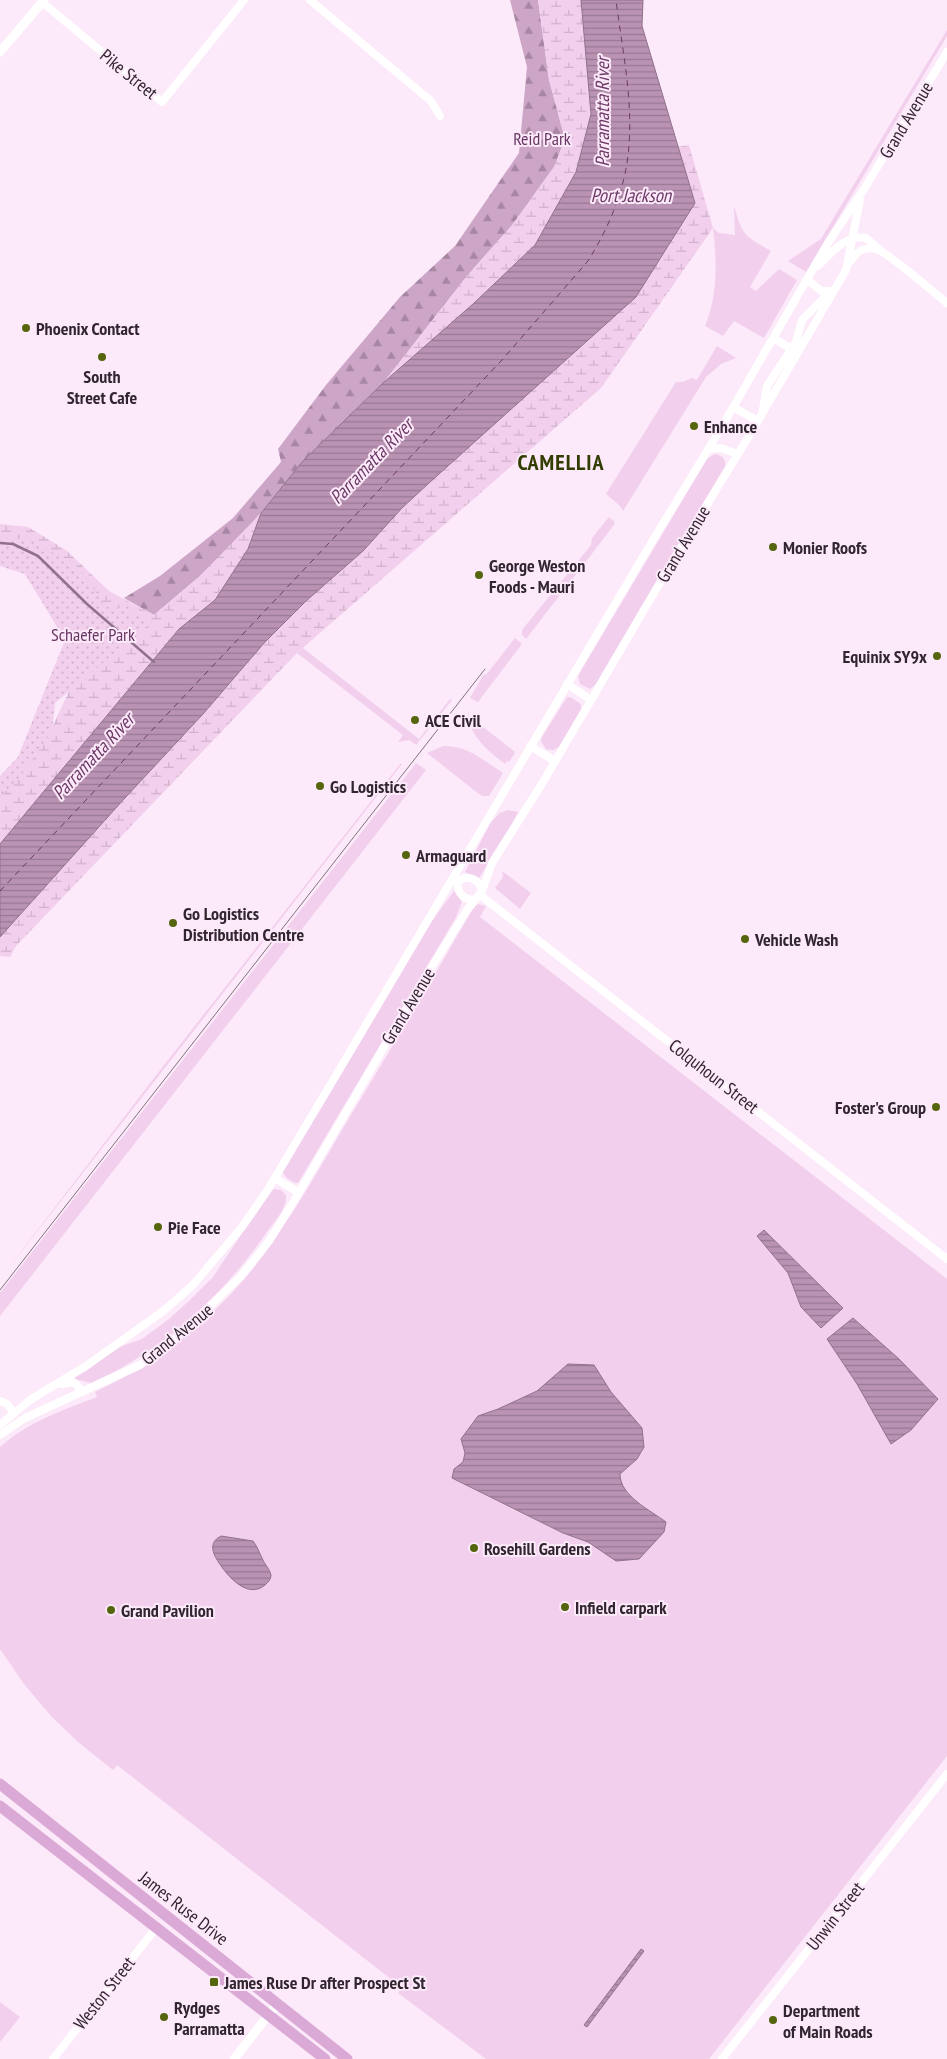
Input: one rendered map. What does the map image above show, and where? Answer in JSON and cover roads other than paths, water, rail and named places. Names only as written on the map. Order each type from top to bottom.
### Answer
[{"type":"main road","name":"James Ruse Drive","points":[[0,1784],[347,2059]]},
{"type":"main road","name":"James Ruse Drive","points":[[0,1806],[325,2059]]},
{"type":"street","name":"Pike Street","points":[[43,1],[162,102],[244,0]]},
{"type":"street","points":[[310,0],[431,101],[440,116]]},
{"type":"street","points":[[0,52],[43,1]]},
{"type":"street","name":"Grand Avenue","points":[[1,1421],[138,1330],[192,1286],[242,1227],[274,1178],[424,928],[530,746],[709,449],[828,243],[864,189],[947,52]]},
{"type":"street","name":"Grand Avenue","points":[[0,1435],[25,1418],[140,1365],[178,1337],[242,1275],[269,1241],[299,1194],[415,994],[467,910],[479,895],[491,866],[555,762],[673,560],[758,422],[795,350],[846,270],[856,216],[864,189]]},
{"type":"street","points":[[856,216],[859,227],[880,250],[947,303]]},
{"type":"street","points":[[834,288],[826,292],[821,291],[809,276],[835,249],[853,238],[863,237],[872,241]]},
{"type":"street","points":[[846,270],[859,250],[869,248],[880,250]]},
{"type":"street","points":[[773,338],[795,350],[804,317],[834,288]]},
{"type":"street","points":[[733,407],[758,422]]},
{"type":"street","points":[[709,449],[721,448],[738,454]]},
{"type":"street","points":[[567,684],[591,700]]},
{"type":"street","points":[[530,746],[555,762]]},
{"type":"street","name":"Grand Avenue","points":[[424,928],[457,882],[489,817]]},
{"type":"street","points":[[466,878],[472,879],[479,884],[479,895],[471,900],[464,897],[458,890],[457,882],[466,878]]},
{"type":"street","name":"Colquhoun Street","points":[[479,895],[947,1259]]},
{"type":"street","points":[[274,1178],[299,1194]]},
{"type":"street","points":[[34,1398],[66,1382],[74,1383],[81,1392]]},
{"type":"street","points":[[0,1401],[7,1404],[14,1413],[14,1424],[1,1421]]},
{"type":"street","name":"Unwin Street","points":[[722,2059],[947,1774]]},
{"type":"street","name":"Weston Street","points":[[53,2059],[156,1928]]},
{"type":"street","points":[[234,2059],[277,2004]]},
{"type":"water","name":"Port Jackson","points":[[581,0],[643,0],[642,26],[695,203],[636,297],[402,508],[363,551],[306,601],[265,642],[203,714],[0,937],[0,844],[179,629],[215,600],[248,549],[261,513],[302,462],[384,382],[473,304],[535,245],[576,172],[591,114]]},
{"type":"water","points":[[764,1230],[843,1308],[821,1328],[801,1307],[788,1273],[757,1236]]},
{"type":"water","points":[[853,1318],[899,1359],[938,1399],[911,1430],[891,1444],[857,1384],[827,1339]]},
{"type":"water","points":[[568,1364],[594,1365],[611,1392],[642,1428],[644,1447],[637,1459],[620,1474],[621,1482],[630,1496],[666,1522],[664,1532],[639,1559],[616,1561],[588,1542],[563,1533],[452,1478],[454,1469],[463,1462],[465,1453],[461,1439],[478,1416],[537,1391]]},
{"type":"water","points":[[221,1536],[253,1541],[271,1575],[265,1585],[258,1589],[250,1590],[236,1583],[230,1577],[213,1551],[215,1540]]},
{"type":"water","points":[[641,1949],[644,1951],[587,2027],[584,2025]]},
{"type":"waterway","points":[[0,543],[13,544],[38,556],[87,604],[154,662]]},
{"type":"tram line","points":[[0,1290],[485,669]]},
{"type":"place","name":"Phoenix Contact","points":[[26,328]]},
{"type":"place","name":"South Street Cafe","points":[[102,357]]},
{"type":"place","name":"Enhance","points":[[694,426]]},
{"type":"place","name":"Monier Roofs","points":[[773,547]]},
{"type":"place","name":"George Weston Foods - Mauri","points":[[479,575]]},
{"type":"place","name":"Equinix SY9x","points":[[937,656]]},
{"type":"place","name":"ACE Civil","points":[[415,720]]},
{"type":"place","name":"Go Logistics","points":[[320,786]]},
{"type":"place","name":"Armaguard","points":[[406,855]]},
{"type":"place","name":"Go Logistics Distribution Centre","points":[[173,923]]},
{"type":"place","name":"Vehicle Wash","points":[[745,939]]},
{"type":"place","name":"Foster's Group","points":[[936,1107]]},
{"type":"place","name":"Pie Face","points":[[158,1227]]},
{"type":"place","name":"Rosehill Gardens","points":[[474,1548]]},
{"type":"place","name":"Infield carpark","points":[[565,1607]]},
{"type":"place","name":"Grand Pavilion","points":[[111,1610]]},
{"type":"place","name":"James Ruse Dr after Prospect St","points":[[214,1982]]},
{"type":"place","name":"Rydges Parramatta","points":[[164,2017]]},
{"type":"place","name":"Department of Main Roads","points":[[773,2020]]},
{"type":"district","name":"CAMELLIA","points":[[561,462]]},
{"type":"water label","name":"Parramatta River","points":[[602,112]]},
{"type":"water label","name":"Parramatta River","points":[[371,461]]},
{"type":"water label","name":"Parramatta River","points":[[93,756]]},
{"type":"park label","name":"Reid Park","points":[[542,138]]},
{"type":"park label","name":"Schaefer Park","points":[[93,634]]}]
